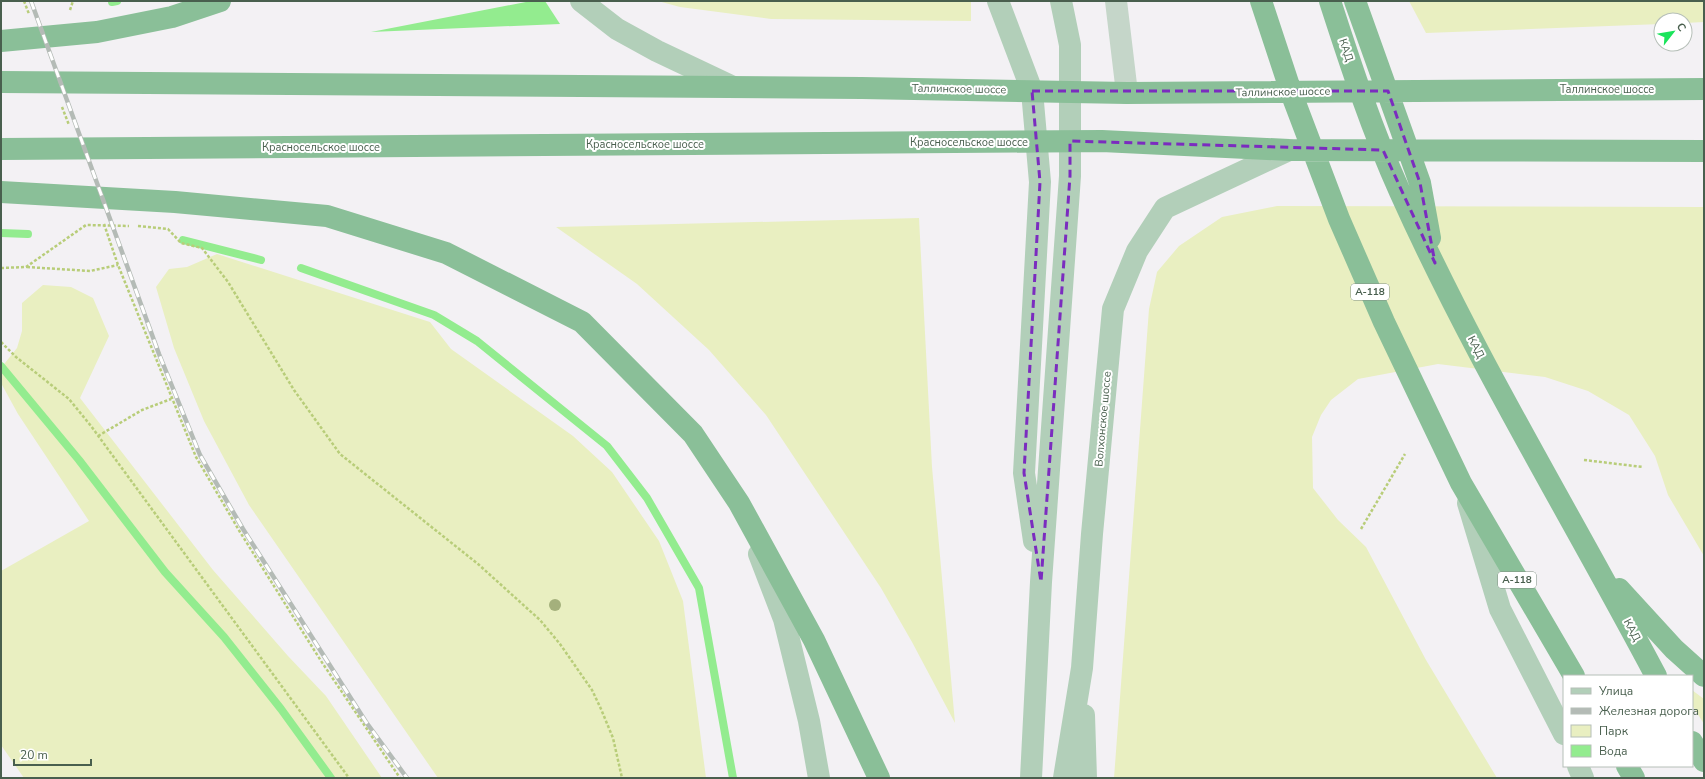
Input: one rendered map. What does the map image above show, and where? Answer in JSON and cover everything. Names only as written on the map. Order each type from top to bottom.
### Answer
[{"type":"highway","points":[[1,41],[97,32],[172,17],[220,1]]},
{"type":"highway","name":"А-118","points":[[1261,1],[1292,95],[1339,219],[1384,322],[1461,483],[1573,675]]},
{"type":"highway","name":"КАД","points":[[1330,1],[1357,84],[1400,192],[1480,354],[1600,570],[1655,675]]},
{"type":"highway","points":[[1356,1],[1420,183],[1435,263]]},
{"type":"highway","points":[[1,82],[733,87]]},
{"type":"highway","name":"Таллинское шоссе","points":[[733,87],[1127,93],[1704,88]]},
{"type":"highway","name":"Красносельское шоссе","points":[[1,149],[1102,141],[1288,150]]},
{"type":"highway","points":[[1288,150],[1704,151]]},
{"type":"highway","points":[[1,192],[176,202],[327,216],[446,253],[582,322],[693,434],[739,503],[814,640],[879,778]]},
{"type":"highway","points":[[1600,570],[1674,649],[1704,676]]},
{"type":"highway","points":[[1693,744],[1704,761]]},
{"type":"highway","points":[[1628,767],[1634,778]]},
{"type":"main road","points":[[581,1],[617,29],[657,51],[733,87]]},
{"type":"main road","points":[[998,1],[1032,91],[1040,182],[1030,334],[1024,473],[1040,582]]},
{"type":"main road","points":[[1031,778],[1040,582],[1070,176],[1070,45],[1061,1]]},
{"type":"main road","name":"Волхонское шоссе","points":[[1064,778],[1082,668],[1092,534],[1113,309],[1136,251],[1165,208],[1288,150]]},
{"type":"main road","points":[[1461,483],[1500,609],[1563,732]]},
{"type":"main road","points":[[739,503],[784,619],[809,721],[819,778]]},
{"type":"main road","points":[[1082,668],[1086,778]]},
{"type":"main road","points":[[1578,767],[1583,778]]},
{"type":"lane","points":[[1116,1],[1127,93]]},
{"type":"path","points":[[26,267],[86,225],[132,226],[168,229],[181,243],[202,248],[228,282],[294,390],[340,454],[500,582],[540,620],[560,644],[592,690],[601,709],[613,738],[622,778]]},
{"type":"path","points":[[114,253],[171,399],[196,458],[240,532],[329,674],[400,778]]},
{"type":"path","points":[[1,268],[26,267],[90,271],[118,265]]},
{"type":"path","points":[[1,342],[16,357],[69,399],[98,436],[349,778]]},
{"type":"path","points":[[98,436],[142,410],[171,399]]},
{"type":"path","points":[[1361,529],[1405,454]]},
{"type":"path","points":[[1584,460],[1643,467]]},
{"type":"highlighted area","points":[[1032,91],[1388,91],[1420,183],[1435,263],[1383,150],[1070,141],[1070,176],[1041,582],[1024,473],[1040,182]]},
{"type":"green space","points":[[658,1],[971,1],[971,21],[771,19],[680,7]]},
{"type":"green space","points":[[1409,1],[1704,1],[1704,22],[1693,23],[1693,12],[1653,12],[1653,24],[1426,33]]},
{"type":"green space","points":[[1277,206],[1704,207],[1704,556],[1668,495],[1655,456],[1629,415],[1588,391],[1545,377],[1438,364],[1358,379],[1331,400],[1321,415],[1312,437],[1313,488],[1338,520],[1366,547],[1426,660],[1497,778],[1114,778],[1149,309],[1157,272],[1179,246],[1222,217]]},
{"type":"green space","points":[[919,218],[932,467],[955,723],[912,642],[881,588],[766,415],[709,350],[637,284],[556,227]]},
{"type":"green space","points":[[217,254],[430,322],[451,349],[573,436],[612,472],[659,541],[683,601],[706,778],[438,778],[249,505],[204,421],[174,348],[156,287],[169,269],[187,267]]},
{"type":"green space","points":[[43,285],[71,287],[93,298],[109,336],[80,398],[213,570],[288,656],[326,696],[382,778],[24,778],[1,745],[1,571],[89,521],[18,414],[1,383],[1,368],[17,348],[22,331],[22,303]]},
{"type":"green space","points":[[1693,691],[1704,699],[1704,724],[1693,707]]},
{"type":"water","points":[[531,1],[545,1],[560,24],[371,32]]},
{"type":"waterway","points":[[112,2],[117,1]]},
{"type":"waterway","points":[[1,233],[28,234]]},
{"type":"waterway","points":[[183,240],[261,260]]},
{"type":"waterway","points":[[301,268],[434,315],[477,341],[607,446],[647,498],[699,588],[733,778]]},
{"type":"waterway","points":[[1,366],[79,460],[165,572],[224,637],[281,709],[331,778]]},
{"type":"railway","points":[[31,1],[159,354],[200,455],[243,529],[366,722],[407,778]]}]
